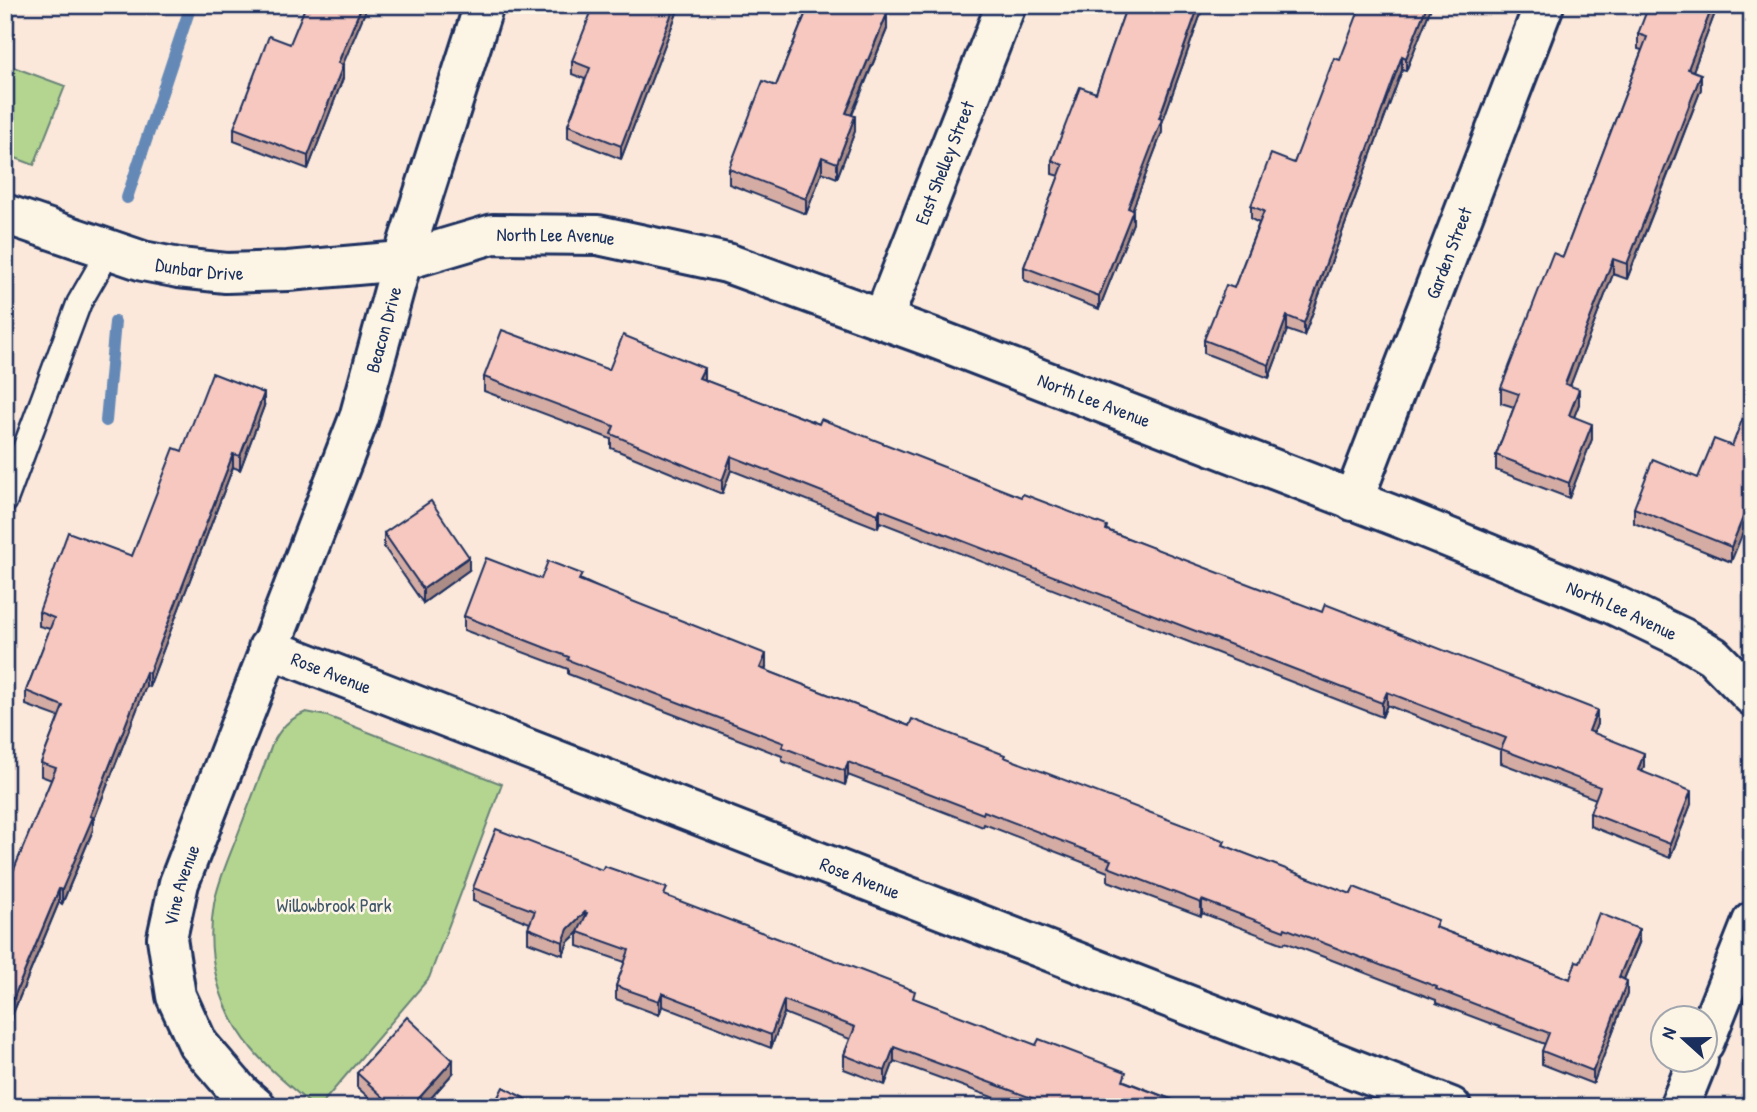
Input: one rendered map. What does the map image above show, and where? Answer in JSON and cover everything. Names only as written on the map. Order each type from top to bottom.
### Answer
[{"type":"street","name":"Beacon Drive","points":[[268,648],[359,418],[402,261],[484,5]]},
{"type":"street","name":"East Shelley Street","points":[[883,319],[1006,5]]},
{"type":"street","name":"Garden Street","points":[[1353,501],[1544,5]]},
{"type":"street","name":"Dunbar Drive","points":[[5,214],[109,251],[179,268],[226,272],[288,271],[402,261]]},
{"type":"street","name":"North Lee Avenue","points":[[402,261],[492,234],[598,235],[727,263],[883,319],[1609,603],[1683,638],[1713,656],[1752,696]]},
{"type":"street","name":"Vine Avenue","points":[[256,1107],[241,1094],[198,1044],[176,996],[167,938],[179,883],[268,648]]},
{"type":"street","name":"Rose Avenue","points":[[268,648],[1451,1107]]},
{"type":"street","points":[[1718,1008],[1752,922]]},
{"type":"street","points":[[1679,1107],[1692,1074]]},
{"type":"lane","points":[[5,500],[79,303],[109,251]]},
{"type":"green space","points":[[5,64],[65,86],[34,165],[5,154]]},
{"type":"green space","name":"Willowbrook Park","points":[[306,712],[327,716],[502,784],[429,978],[319,1107],[314,1107],[274,1072],[241,1033],[231,1017],[217,981],[212,943],[214,904],[218,888],[272,745],[286,725]]},
{"type":"building","points":[[306,5],[362,5],[338,63],[343,65],[308,156],[234,128],[269,36],[290,44]]},
{"type":"building","points":[[594,5],[675,5],[621,146],[568,125],[590,68],[572,61]]},
{"type":"building","points":[[809,5],[868,5],[887,14],[846,113],[855,116],[837,163],[822,157],[806,199],[729,169],[763,81],[776,86]]},
{"type":"building","points":[[1127,5],[1199,5],[1159,118],[1162,119],[1128,208],[1133,210],[1099,296],[1024,267],[1063,165],[1052,160],[1080,87],[1096,93]]},
{"type":"building","points":[[1361,5],[1427,5],[1406,58],[1402,56],[1304,323],[1287,316],[1269,365],[1204,340],[1226,285],[1234,288],[1264,211],[1251,206],[1271,154],[1294,163],[1334,58],[1340,60]]},
{"type":"building","points":[[1649,5],[1713,5],[1688,69],[1701,74],[1670,155],[1627,264],[1613,259],[1565,384],[1579,389],[1569,415],[1592,424],[1569,483],[1496,455],[1519,394],[1501,388],[1553,253],[1563,257],[1647,37],[1638,34]]},
{"type":"building","points":[[502,330],[609,370],[623,335],[704,368],[699,378],[819,424],[821,419],[1021,497],[1023,494],[1107,526],[1106,530],[1322,612],[1325,604],[1597,710],[1589,731],[1644,753],[1638,770],[1691,791],[1670,844],[1590,813],[1600,787],[1501,749],[1506,738],[1387,692],[1382,703],[880,509],[878,514],[731,456],[722,481],[611,434],[614,426],[484,377]]},
{"type":"building","points":[[212,373],[264,393],[240,456],[233,454],[149,673],[146,672],[90,816],[93,817],[62,890],[59,889],[13,999],[5,1071],[5,891],[56,768],[41,763],[63,706],[26,691],[54,618],[39,612],[68,532],[132,556],[174,448],[182,451]]},
{"type":"building","points":[[1752,394],[1752,495],[1731,547],[1634,508],[1653,459],[1698,478],[1714,439],[1732,446]]},
{"type":"building","points":[[431,501],[469,557],[423,589],[384,533]]},
{"type":"building","points":[[486,558],[541,579],[548,561],[582,574],[579,580],[766,654],[760,668],[909,726],[912,719],[1225,841],[1223,845],[1351,894],[1354,887],[1438,920],[1435,927],[1570,979],[1576,961],[1580,962],[1599,913],[1639,929],[1619,977],[1627,981],[1593,1071],[1542,1051],[1549,1033],[1436,989],[1437,987],[1285,928],[1284,931],[1202,900],[1201,903],[1108,867],[1111,860],[984,811],[983,814],[848,762],[845,771],[782,747],[784,743],[568,660],[569,657],[464,616]]},
{"type":"building","points":[[496,829],[602,870],[604,866],[667,888],[664,895],[915,991],[913,998],[1036,1045],[1039,1039],[1126,1072],[1123,1081],[1191,1107],[1056,1107],[894,1047],[885,1071],[844,1055],[855,1027],[784,1000],[771,1035],[662,993],[659,1001],[616,986],[629,950],[578,932],[587,913],[568,929],[563,942],[528,928],[535,911],[473,888]]},
{"type":"building","points":[[407,1017],[453,1060],[411,1107],[394,1107],[357,1073]]},
{"type":"building","points":[[503,1087],[541,1107],[493,1107]]},
{"type":"waterway","points":[[127,198],[191,5]]},
{"type":"waterway","points":[[106,421],[115,322]]}]
